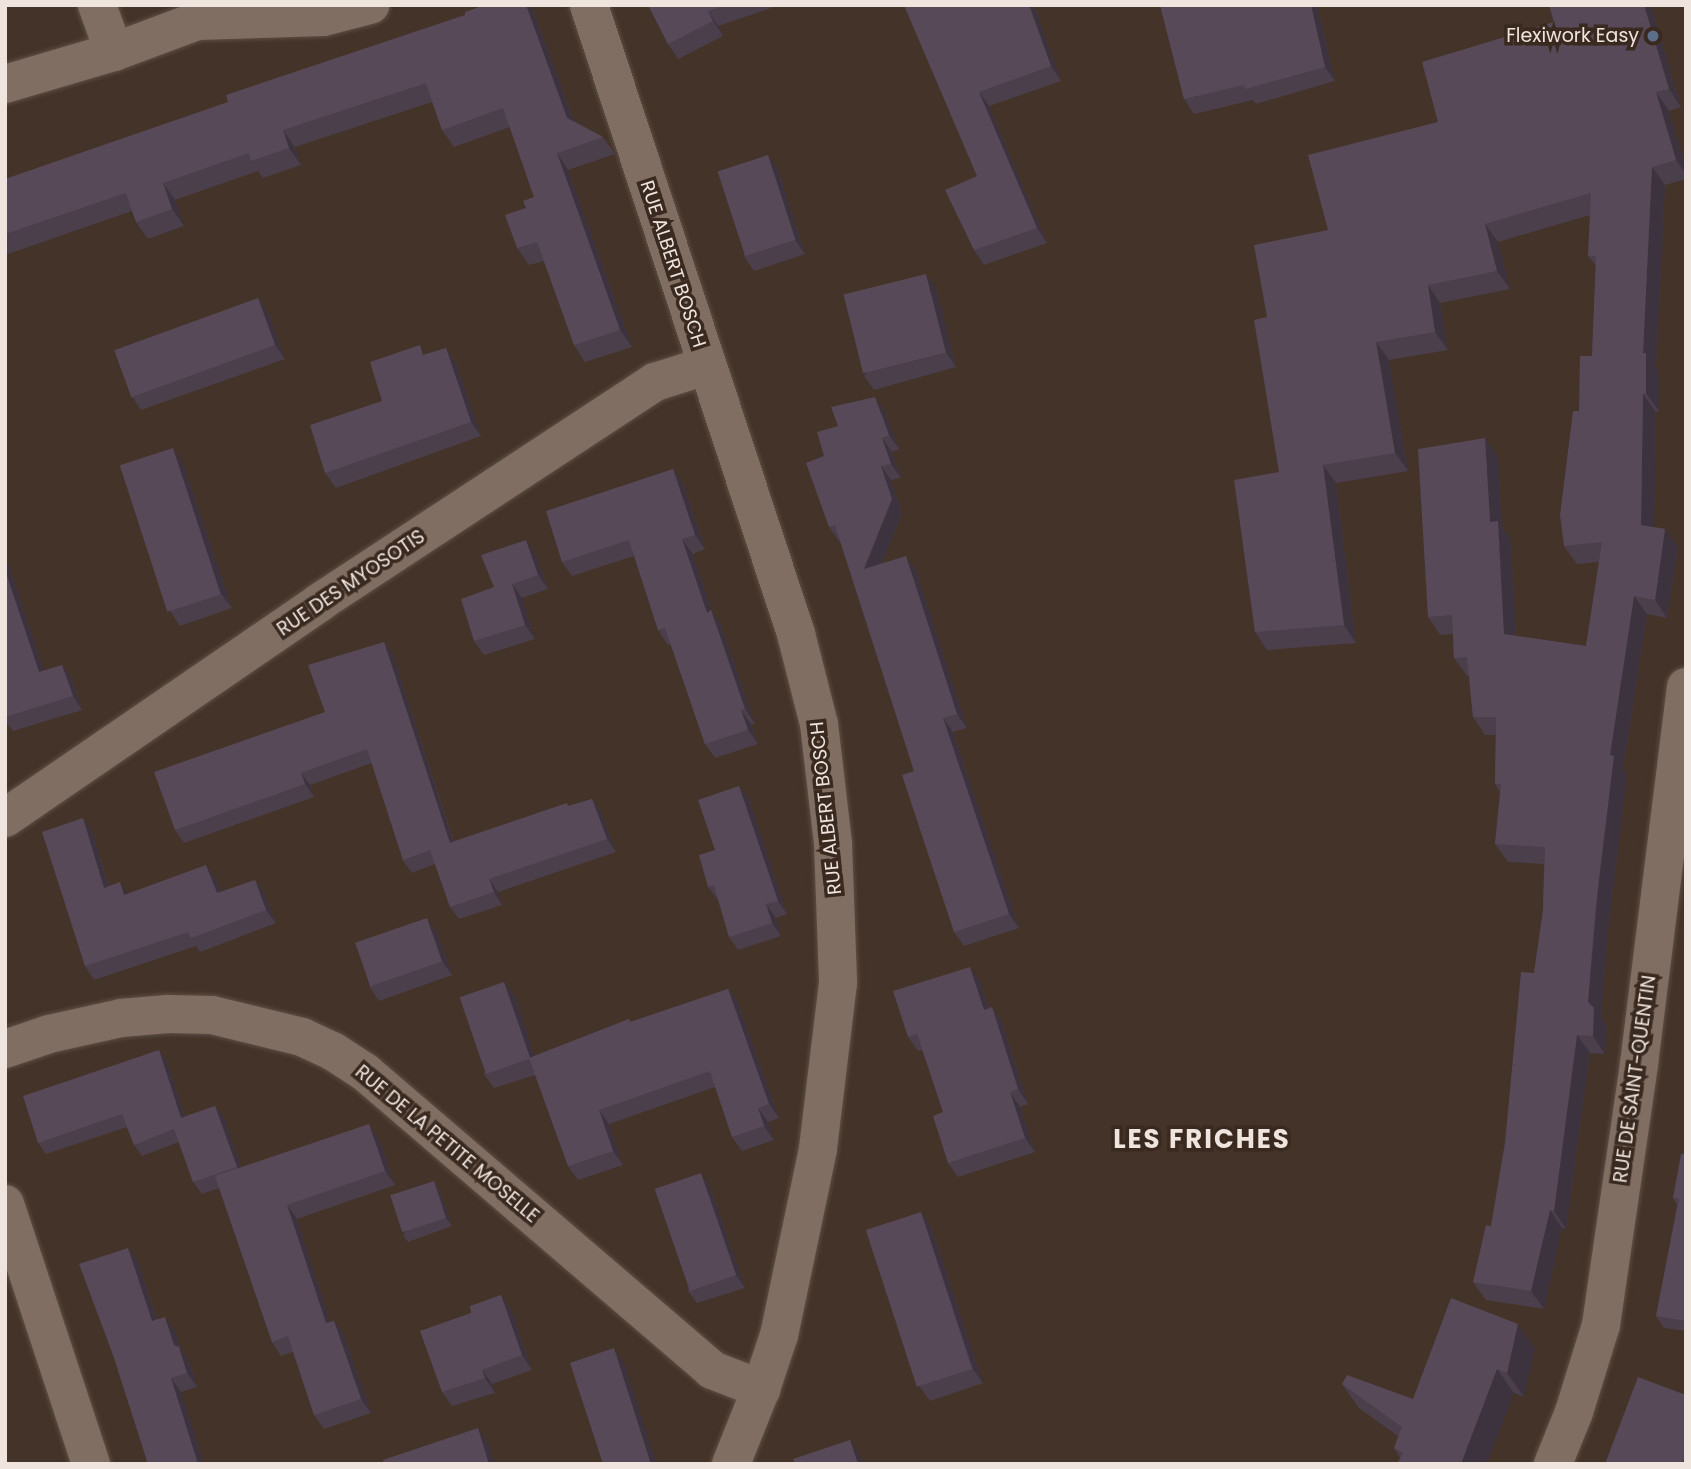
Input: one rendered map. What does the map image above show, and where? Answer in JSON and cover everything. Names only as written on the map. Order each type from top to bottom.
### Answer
[{"type":"street","points":[[97,5],[114,52]]},
{"type":"street","points":[[5,84],[114,52],[211,13],[323,17],[370,5]]},
{"type":"street","name":"RUE ALBERT BOSCH","points":[[589,5],[796,634],[819,724],[833,844],[838,983],[818,1149],[779,1335],[731,1464]]},
{"type":"street","name":"RUE DES MYOSOTIS","points":[[5,818],[320,602],[655,382],[706,366]]},
{"type":"street","name":"RUE DE SAINT-QUENTIN","points":[[1553,1464],[1574,1412],[1601,1325],[1639,1064],[1686,687]]},
{"type":"street","name":"RUE DE LA PETITE MOSELLE","points":[[5,1049],[61,1031],[121,1018],[168,1014],[212,1015],[302,1037],[334,1052],[366,1073],[712,1370],[761,1389]]},
{"type":"street","points":[[5,1204],[91,1464]]},
{"type":"building","points":[[485,5],[526,5],[567,118],[603,137],[557,153],[620,330],[574,345],[537,242],[517,248],[505,215],[526,208],[523,201],[534,197],[503,108],[442,130],[426,83],[283,130],[289,148],[251,161],[249,153],[163,183],[172,209],[136,222],[126,193],[5,234],[5,179],[228,102],[226,95],[465,15],[465,12]]},
{"type":"building","points":[[648,5],[726,5],[708,11],[713,21],[668,44]]},
{"type":"building","points":[[904,5],[1029,5],[1051,66],[979,92],[1037,228],[974,250],[945,190],[977,176]]},
{"type":"building","points":[[1160,5],[1311,5],[1325,67],[1245,89],[1244,85],[1184,99]]},
{"type":"building","points":[[1549,5],[1644,5],[1669,89],[1656,92],[1676,160],[1652,167],[1643,353],[1646,353],[1646,393],[1643,394],[1641,525],[1665,529],[1655,600],[1634,596],[1610,755],[1614,756],[1595,913],[1588,1002],[1594,1008],[1593,1036],[1577,1035],[1554,1211],[1550,1210],[1531,1291],[1473,1282],[1486,1225],[1491,1226],[1505,1143],[1521,972],[1534,973],[1543,910],[1545,847],[1495,844],[1501,784],[1495,784],[1496,717],[1473,717],[1467,657],[1454,658],[1452,615],[1428,617],[1418,449],[1485,438],[1490,522],[1498,521],[1504,634],[1586,646],[1602,542],[1564,546],[1560,515],[1573,411],[1579,411],[1580,356],[1592,356],[1596,256],[1588,256],[1591,193],[1485,224],[1497,271],[1428,285],[1435,332],[1376,342],[1395,453],[1323,465],[1344,625],[1255,632],[1234,480],[1279,472],[1254,320],[1267,317],[1254,245],[1328,230],[1308,155],[1438,122],[1422,62],[1554,22]]},
{"type":"building","points":[[768,155],[796,240],[745,256],[718,171]]},
{"type":"building","points":[[926,274],[946,353],[863,373],[844,295]]},
{"type":"building","points":[[258,298],[275,345],[131,397],[114,350]]},
{"type":"building","points":[[420,345],[423,355],[446,348],[471,422],[325,473],[310,425],[382,401],[370,362]]},
{"type":"building","points":[[875,397],[889,435],[882,438],[891,464],[881,466],[892,499],[864,569],[906,556],[957,714],[943,718],[1009,914],[954,932],[902,775],[914,771],[835,525],[829,527],[806,463],[824,456],[817,432],[838,426],[831,407]]},
{"type":"building","points":[[173,448],[221,594],[167,612],[120,465]]},
{"type":"building","points":[[673,469],[695,535],[682,539],[707,613],[711,610],[745,709],[741,710],[748,730],[705,744],[665,628],[658,630],[629,540],[562,562],[546,511]]},
{"type":"building","points":[[526,540],[538,575],[512,584],[525,625],[474,641],[461,599],[494,587],[481,555]]},
{"type":"building","points":[[5,570],[39,672],[62,665],[73,696],[5,717]]},
{"type":"building","points":[[384,642],[450,843],[567,803],[568,806],[592,799],[607,839],[489,879],[494,892],[450,907],[430,850],[403,860],[367,749],[301,773],[305,784],[175,830],[154,772],[325,712],[308,665]]},
{"type":"building","points":[[739,786],[778,901],[766,904],[772,923],[729,937],[714,885],[708,887],[699,855],[715,850],[698,800]]},
{"type":"building","points":[[83,818],[104,888],[120,882],[124,895],[206,865],[217,893],[255,880],[266,910],[191,938],[188,932],[85,966],[42,832]]},
{"type":"building","points":[[427,918],[442,961],[370,986],[355,943]]},
{"type":"building","points":[[970,967],[984,1010],[992,1007],[1018,1089],[1010,1092],[1025,1138],[948,1163],[933,1116],[943,1112],[917,1034],[908,1037],[893,991]]},
{"type":"building","points":[[504,982],[530,1059],[486,1074],[460,997]]},
{"type":"building","points":[[728,989],[769,1104],[758,1108],[764,1126],[732,1137],[710,1071],[599,1110],[613,1151],[568,1166],[529,1058],[629,1019],[630,1022]]},
{"type":"building","points":[[159,1050],[181,1118],[215,1106],[237,1167],[193,1182],[174,1129],[134,1145],[122,1114],[38,1143],[23,1096]]},
{"type":"building","points":[[369,1124],[385,1171],[287,1205],[326,1323],[334,1321],[361,1399],[314,1415],[288,1336],[272,1342],[215,1176]]},
{"type":"building","points":[[1686,1153],[1686,1321],[1656,1316],[1679,1199],[1673,1198],[1681,1154]]},
{"type":"building","points":[[701,1173],[736,1275],[690,1291],[655,1189]]},
{"type":"building","points":[[434,1181],[446,1218],[402,1232],[390,1195]]},
{"type":"building","points":[[921,1212],[972,1369],[917,1387],[866,1230]]},
{"type":"building","points":[[128,1248],[152,1321],[165,1317],[174,1345],[179,1347],[187,1373],[171,1378],[198,1464],[148,1464],[113,1355],[79,1264]]},
{"type":"building","points":[[501,1295],[522,1355],[482,1370],[485,1378],[442,1392],[420,1331],[471,1313],[470,1306]]},
{"type":"building","points":[[1451,1298],[1518,1324],[1507,1373],[1497,1369],[1461,1464],[1397,1464],[1403,1453],[1394,1448],[1402,1427],[1342,1384],[1347,1375],[1413,1399]]},
{"type":"building","points":[[614,1348],[651,1464],[603,1464],[570,1363]]},
{"type":"building","points":[[1638,1377],[1686,1395],[1686,1454],[1682,1464],[1605,1464]]},
{"type":"building","points":[[478,1428],[489,1464],[384,1464],[383,1460]]},
{"type":"building","points":[[850,1440],[858,1464],[795,1464],[793,1459]]},
{"type":"place","name":"Flexiwork Easy","points":[[1653,36]]},
{"type":"district","name":"LES FRICHES","points":[[1202,1140]]}]
